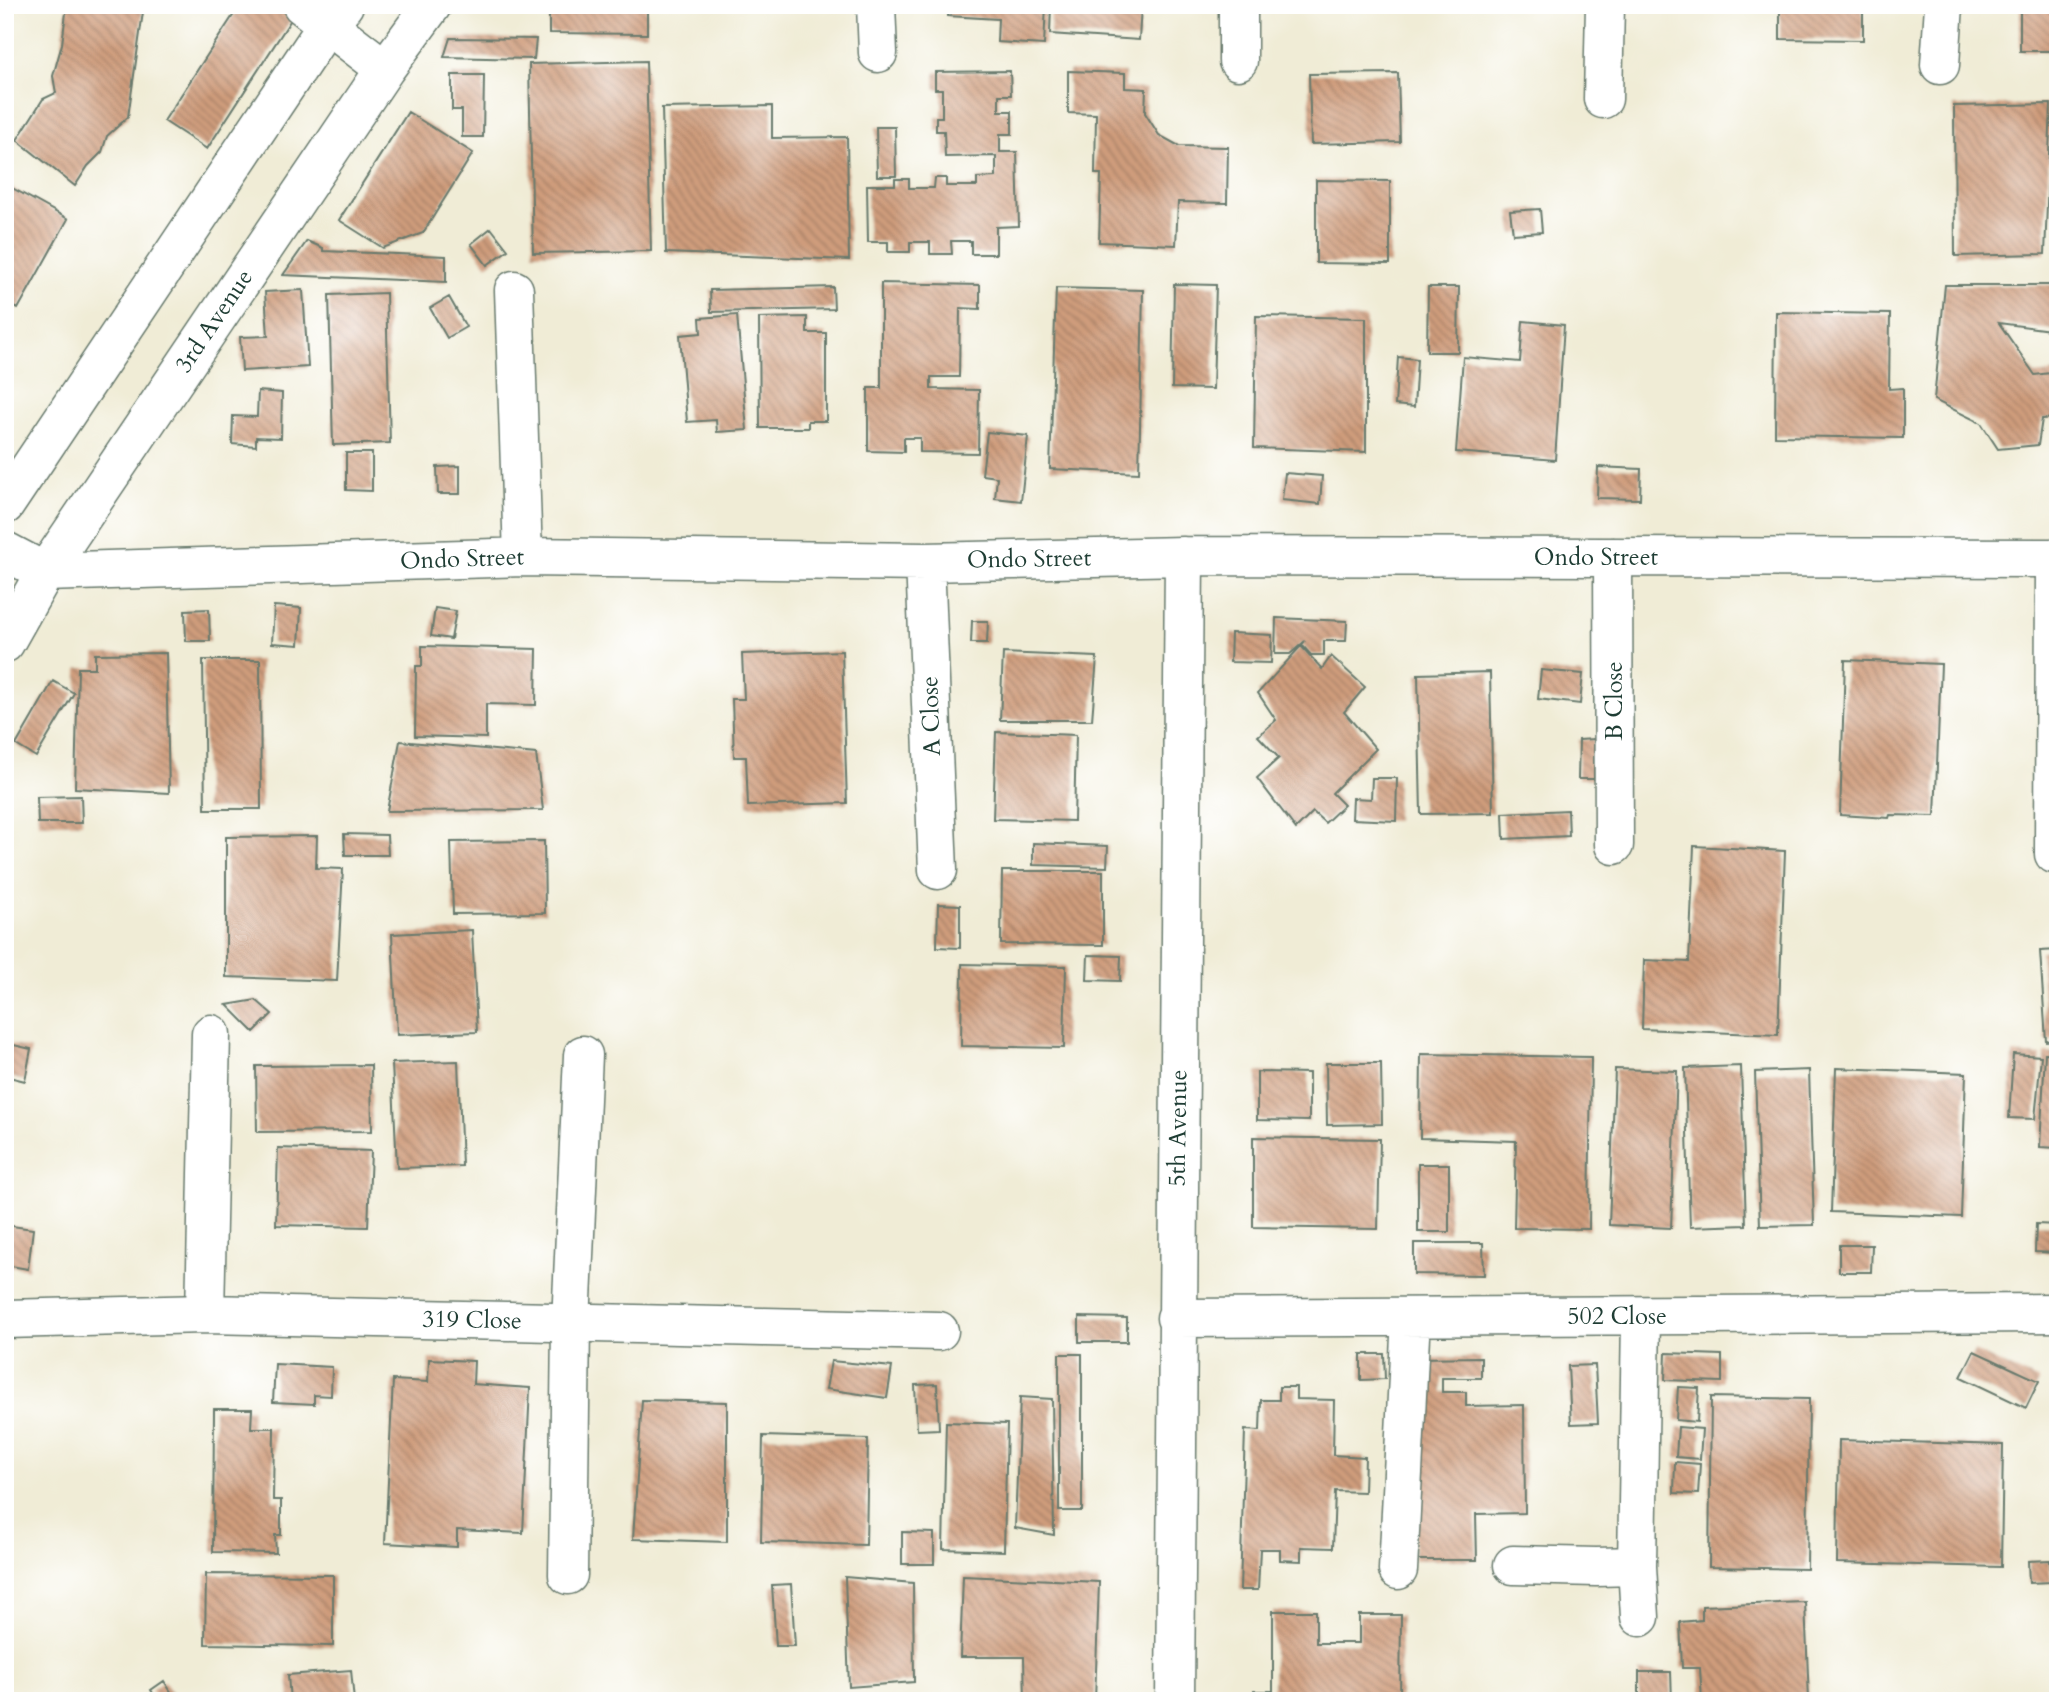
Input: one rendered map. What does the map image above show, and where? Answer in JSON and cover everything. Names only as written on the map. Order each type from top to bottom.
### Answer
[{"type":"street","name":"3rd Avenue","points":[[5,643],[45,572],[385,68],[432,5]]},
{"type":"street","points":[[876,5],[878,53]]},
{"type":"street","points":[[1238,5],[1238,61]]},
{"type":"street","points":[[1603,99],[1605,5]]},
{"type":"street","points":[[1940,65],[1944,5]]},
{"type":"street","points":[[5,505],[325,12],[385,68]]},
{"type":"street","points":[[514,290],[523,557]]},
{"type":"street","name":"Ondo Street","points":[[5,551],[45,572],[523,557],[925,562],[1184,556],[2057,558]]},
{"type":"street","name":"5th Avenue","points":[[1175,1701],[1184,556]]},
{"type":"street","name":"B Close","points":[[1613,557],[1614,845]]},
{"type":"street","points":[[2054,854],[2057,558]]},
{"type":"street","name":"A Close","points":[[925,562],[938,870]]},
{"type":"street","points":[[205,1314],[211,1034]]},
{"type":"street","points":[[568,1575],[572,1323],[583,1055]]},
{"type":"street","name":"502 Close","points":[[1176,1318],[2058,1313]]},
{"type":"street","name":"319 Close","points":[[5,1320],[205,1314],[939,1331]]},
{"type":"street","points":[[1640,1617],[1637,1566],[1641,1316]]},
{"type":"street","points":[[1398,1570],[1411,1317]]},
{"type":"street","points":[[1513,1565],[1637,1566]]},
{"type":"building","points":[[67,5],[144,5],[128,117],[107,136],[102,152],[88,166],[75,186],[17,140],[43,99],[56,93],[53,76],[62,44]]},
{"type":"building","points":[[240,5],[273,5],[292,18],[207,149],[164,121]]},
{"type":"building","points":[[560,5],[647,5],[647,34],[549,33],[549,8],[560,8]]},
{"type":"building","points":[[948,5],[1046,5],[1044,45],[997,42],[998,19],[948,16]]},
{"type":"building","points":[[1051,5],[1141,5],[1139,40],[1050,34]]},
{"type":"building","points":[[1780,5],[1863,5],[1863,40],[1780,39]]},
{"type":"building","points":[[2020,5],[2058,5],[2058,51],[2020,51]]},
{"type":"building","points":[[450,38],[536,39],[534,59],[444,57]]},
{"type":"building","points":[[646,61],[651,251],[533,253],[529,64]]},
{"type":"building","points":[[1010,71],[1011,95],[999,95],[999,111],[1012,111],[1012,134],[1000,134],[1000,152],[1017,152],[1019,226],[996,227],[996,254],[971,254],[971,241],[951,241],[952,254],[930,254],[930,242],[910,242],[910,252],[888,252],[888,242],[868,242],[867,185],[895,185],[895,179],[909,179],[909,188],[934,188],[935,178],[946,178],[946,186],[977,186],[977,178],[996,177],[996,156],[945,157],[944,131],[936,131],[936,117],[942,117],[942,89],[935,89],[935,72]]},
{"type":"building","points":[[1068,71],[1125,73],[1125,88],[1146,89],[1145,113],[1159,135],[1179,146],[1228,147],[1227,203],[1178,202],[1176,245],[1099,242],[1101,174],[1095,174],[1096,114],[1068,113]]},
{"type":"building","points":[[1398,73],[1400,142],[1311,144],[1309,74]]},
{"type":"building","points":[[452,75],[484,75],[483,137],[462,137],[462,110],[452,110]]},
{"type":"building","points":[[2051,104],[2045,254],[1955,256],[1954,106]]},
{"type":"building","points":[[772,106],[772,138],[847,137],[849,260],[666,253],[662,108]]},
{"type":"building","points":[[408,112],[473,153],[423,233],[383,248],[339,220]]},
{"type":"building","points":[[876,127],[895,127],[896,176],[877,176]]},
{"type":"building","points":[[1316,180],[1390,181],[1390,264],[1316,263]]},
{"type":"building","points":[[5,184],[68,219],[18,309],[5,302]]},
{"type":"building","points":[[1540,209],[1542,232],[1513,234],[1510,211]]},
{"type":"building","points":[[491,228],[508,250],[487,265],[471,244]]},
{"type":"building","points":[[307,241],[323,248],[323,251],[446,256],[446,282],[283,275]]},
{"type":"building","points":[[881,283],[980,285],[980,309],[960,308],[959,377],[931,377],[931,389],[979,390],[978,453],[920,452],[920,438],[904,438],[904,452],[868,451],[868,388],[881,388]]},
{"type":"building","points":[[1174,284],[1216,285],[1213,389],[1172,388]]},
{"type":"building","points":[[1945,285],[2058,285],[2058,331],[1999,323],[2035,375],[2058,372],[2058,418],[2042,419],[2038,445],[1998,449],[1981,423],[1934,400]]},
{"type":"building","points":[[833,287],[834,309],[711,312],[710,290]]},
{"type":"building","points":[[1428,287],[1459,287],[1458,352],[1427,352]]},
{"type":"building","points":[[1056,288],[1143,290],[1139,473],[1050,469]]},
{"type":"building","points":[[303,290],[308,367],[242,371],[240,337],[268,336],[265,292]]},
{"type":"building","points":[[386,293],[390,443],[333,445],[329,295]]},
{"type":"building","points":[[449,297],[466,327],[447,338],[430,308]]},
{"type":"building","points":[[1776,312],[1890,314],[1889,389],[1903,388],[1903,438],[1775,436]]},
{"type":"building","points":[[737,315],[747,430],[717,432],[716,420],[687,422],[680,335],[701,333],[700,318]]},
{"type":"building","points":[[1256,316],[1366,318],[1366,452],[1254,448]]},
{"type":"building","points":[[807,317],[807,333],[826,333],[826,421],[808,421],[808,428],[760,428],[759,318]]},
{"type":"building","points":[[1523,321],[1564,325],[1555,460],[1456,452],[1463,357],[1520,362]]},
{"type":"building","points":[[1398,357],[1417,359],[1414,407],[1395,405]]},
{"type":"building","points":[[258,391],[282,393],[281,438],[256,437],[256,446],[232,444],[233,416],[257,417]]},
{"type":"building","points":[[987,432],[1028,436],[1021,501],[995,498],[997,477],[982,475]]},
{"type":"building","points":[[346,453],[372,453],[372,491],[346,490]]},
{"type":"building","points":[[460,466],[460,494],[438,494],[437,467]]},
{"type":"building","points":[[1598,467],[1641,469],[1640,499],[1597,498]]},
{"type":"building","points":[[1285,473],[1322,476],[1320,504],[1282,500]]},
{"type":"building","points":[[274,606],[301,608],[299,645],[272,643]]},
{"type":"building","points":[[435,608],[456,611],[451,639],[431,636]]},
{"type":"building","points":[[209,609],[210,641],[186,641],[185,610]]},
{"type":"building","points":[[1276,618],[1347,621],[1346,641],[1324,641],[1324,655],[1311,655],[1302,645],[1305,641],[1290,654],[1275,654]]},
{"type":"building","points":[[972,621],[988,621],[987,643],[971,643]]},
{"type":"building","points":[[1231,633],[1272,635],[1271,663],[1230,662]]},
{"type":"building","points":[[422,646],[537,649],[536,705],[486,704],[486,738],[415,736],[416,666],[422,666]]},
{"type":"building","points":[[1301,646],[1322,669],[1331,656],[1365,687],[1344,712],[1376,749],[1332,793],[1344,805],[1325,823],[1313,812],[1296,829],[1257,778],[1279,758],[1258,736],[1276,720],[1258,693]]},
{"type":"building","points":[[842,651],[847,803],[748,806],[746,757],[734,757],[732,699],[744,699],[742,654]]},
{"type":"building","points":[[166,653],[169,793],[75,788],[78,668],[95,668],[95,654]]},
{"type":"building","points":[[1003,653],[1097,657],[1092,720],[1000,720]]},
{"type":"building","points":[[203,660],[260,660],[261,809],[205,809]]},
{"type":"building","points":[[1845,660],[1941,664],[1935,816],[1890,815],[1889,818],[1840,815]]},
{"type":"building","points":[[1541,670],[1583,674],[1580,704],[1538,699]]},
{"type":"building","points":[[1490,672],[1493,813],[1421,814],[1418,674]]},
{"type":"building","points":[[53,681],[74,693],[36,757],[16,745]]},
{"type":"building","points":[[996,732],[1076,735],[1074,821],[993,819]]},
{"type":"building","points":[[1594,739],[1594,779],[1578,779],[1579,740]]},
{"type":"building","points":[[400,741],[536,754],[543,810],[387,811]]},
{"type":"building","points":[[1372,778],[1397,778],[1396,821],[1352,819],[1353,798],[1371,799]]},
{"type":"building","points":[[81,796],[82,823],[38,823],[37,797]]},
{"type":"building","points":[[1568,810],[1569,836],[1504,839],[1503,813]]},
{"type":"building","points":[[344,834],[387,835],[388,855],[345,855]]},
{"type":"building","points":[[317,836],[316,868],[343,869],[337,981],[226,977],[226,837]]},
{"type":"building","points":[[544,841],[545,913],[453,914],[451,842]]},
{"type":"building","points":[[1033,843],[1108,846],[1107,867],[1033,865]]},
{"type":"building","points":[[1694,846],[1785,851],[1778,1035],[1642,1029],[1644,960],[1689,962]]},
{"type":"building","points":[[1002,871],[1103,871],[1103,945],[1001,944]]},
{"type":"building","points":[[938,904],[960,905],[960,948],[937,947]]},
{"type":"building","points":[[472,930],[477,1032],[397,1035],[392,934]]},
{"type":"building","points":[[2058,950],[2058,1040],[2046,1041],[2040,951]]},
{"type":"building","points":[[1088,955],[1121,956],[1120,981],[1087,980]]},
{"type":"building","points":[[962,964],[1066,966],[1064,1048],[961,1046]]},
{"type":"building","points":[[256,1000],[272,1014],[254,1032],[227,1005]]},
{"type":"building","points":[[5,1043],[31,1049],[25,1081],[5,1076]]},
{"type":"building","points":[[2045,1053],[2058,1054],[2058,1148],[2040,1147]]},
{"type":"building","points":[[1421,1054],[1591,1057],[1589,1229],[1514,1228],[1516,1141],[1420,1138]]},
{"type":"building","points":[[2013,1054],[2041,1056],[2035,1119],[2009,1118]]},
{"type":"building","points":[[458,1061],[462,1166],[397,1168],[392,1063]]},
{"type":"building","points":[[1326,1063],[1381,1063],[1382,1124],[1327,1125]]},
{"type":"building","points":[[371,1065],[372,1131],[257,1132],[256,1066]]},
{"type":"building","points":[[1741,1066],[1746,1225],[1690,1227],[1685,1068]]},
{"type":"building","points":[[1836,1068],[1966,1073],[1961,1217],[1831,1212]]},
{"type":"building","points":[[1615,1069],[1677,1071],[1671,1228],[1609,1225]]},
{"type":"building","points":[[1809,1070],[1814,1225],[1760,1226],[1755,1072]]},
{"type":"building","points":[[1257,1072],[1309,1073],[1309,1121],[1257,1120]]},
{"type":"building","points":[[1253,1137],[1380,1139],[1378,1229],[1253,1227]]},
{"type":"building","points":[[278,1148],[371,1151],[368,1227],[276,1225]]},
{"type":"building","points":[[1418,1164],[1449,1164],[1449,1232],[1418,1232]]},
{"type":"building","points":[[2036,1224],[2058,1225],[2058,1253],[2035,1252]]},
{"type":"building","points":[[5,1225],[33,1229],[28,1269],[5,1265]]},
{"type":"building","points":[[1414,1243],[1483,1243],[1484,1275],[1414,1274]]},
{"type":"building","points":[[1839,1245],[1872,1245],[1871,1272],[1839,1272]]},
{"type":"building","points":[[1079,1317],[1127,1318],[1127,1342],[1079,1342]]},
{"type":"building","points":[[1974,1351],[2039,1381],[2026,1408],[1961,1377]]},
{"type":"building","points":[[1666,1353],[1722,1355],[1722,1382],[1665,1380]]},
{"type":"building","points":[[1059,1354],[1082,1354],[1082,1511],[1059,1511]]},
{"type":"building","points":[[1361,1354],[1384,1354],[1385,1379],[1361,1380]]},
{"type":"building","points":[[1481,1357],[1481,1378],[1442,1378],[1442,1392],[1466,1392],[1466,1406],[1524,1405],[1525,1513],[1476,1514],[1477,1560],[1414,1560],[1418,1358]]},
{"type":"building","points":[[429,1359],[474,1361],[473,1384],[530,1388],[523,1533],[457,1530],[457,1547],[385,1543],[393,1380],[428,1382]]},
{"type":"building","points":[[831,1361],[892,1367],[887,1398],[826,1389]]},
{"type":"building","points":[[275,1364],[332,1367],[331,1396],[314,1395],[314,1404],[273,1402]]},
{"type":"building","points":[[1595,1365],[1598,1423],[1571,1424],[1568,1366]]},
{"type":"building","points":[[937,1384],[939,1429],[917,1430],[915,1385]]},
{"type":"building","points":[[1279,1387],[1296,1387],[1296,1399],[1334,1400],[1333,1455],[1365,1457],[1364,1492],[1335,1491],[1333,1548],[1301,1547],[1301,1561],[1280,1560],[1280,1549],[1260,1549],[1258,1590],[1240,1590],[1245,1430],[1260,1431],[1261,1400],[1279,1400]]},
{"type":"building","points":[[1678,1387],[1699,1388],[1697,1422],[1676,1420]]},
{"type":"building","points":[[1020,1397],[1052,1399],[1054,1535],[1015,1528]]},
{"type":"building","points":[[1711,1397],[1809,1399],[1807,1569],[1709,1567]]},
{"type":"building","points":[[642,1400],[727,1402],[727,1542],[633,1539]]},
{"type":"building","points":[[214,1409],[252,1409],[251,1428],[274,1428],[273,1500],[281,1500],[281,1535],[275,1535],[276,1553],[213,1552]]},
{"type":"building","points":[[946,1422],[1007,1424],[1004,1551],[943,1549]]},
{"type":"building","points":[[1678,1427],[1702,1429],[1700,1459],[1676,1457]]},
{"type":"building","points":[[763,1436],[868,1439],[866,1545],[761,1542]]},
{"type":"building","points":[[1839,1440],[2003,1445],[2001,1567],[1837,1563]]},
{"type":"building","points":[[1675,1462],[1700,1464],[1698,1494],[1674,1493]]},
{"type":"building","points":[[902,1532],[934,1533],[934,1564],[902,1564]]},
{"type":"building","points":[[2050,1560],[2051,1582],[2029,1583],[2028,1561]]},
{"type":"building","points":[[206,1574],[333,1575],[333,1646],[205,1644]]},
{"type":"building","points":[[963,1576],[1099,1582],[1095,1701],[1025,1701],[1024,1657],[960,1657]]},
{"type":"building","points":[[845,1577],[913,1583],[914,1682],[849,1687]]},
{"type":"building","points":[[791,1584],[795,1646],[776,1646],[772,1585]]},
{"type":"building","points":[[1805,1602],[1809,1701],[1702,1701],[1700,1668],[1682,1668],[1680,1622],[1702,1620],[1702,1606]]},
{"type":"building","points":[[1273,1611],[1316,1611],[1316,1643],[1359,1643],[1359,1615],[1401,1615],[1400,1701],[1254,1701],[1254,1691],[1273,1691]]},
{"type":"building","points":[[351,1670],[354,1701],[290,1701],[288,1675]]},
{"type":"building","points":[[1639,1672],[1671,1672],[1672,1701],[1639,1701]]},
{"type":"building","points":[[164,1681],[177,1701],[158,1701],[151,1690]]}]
